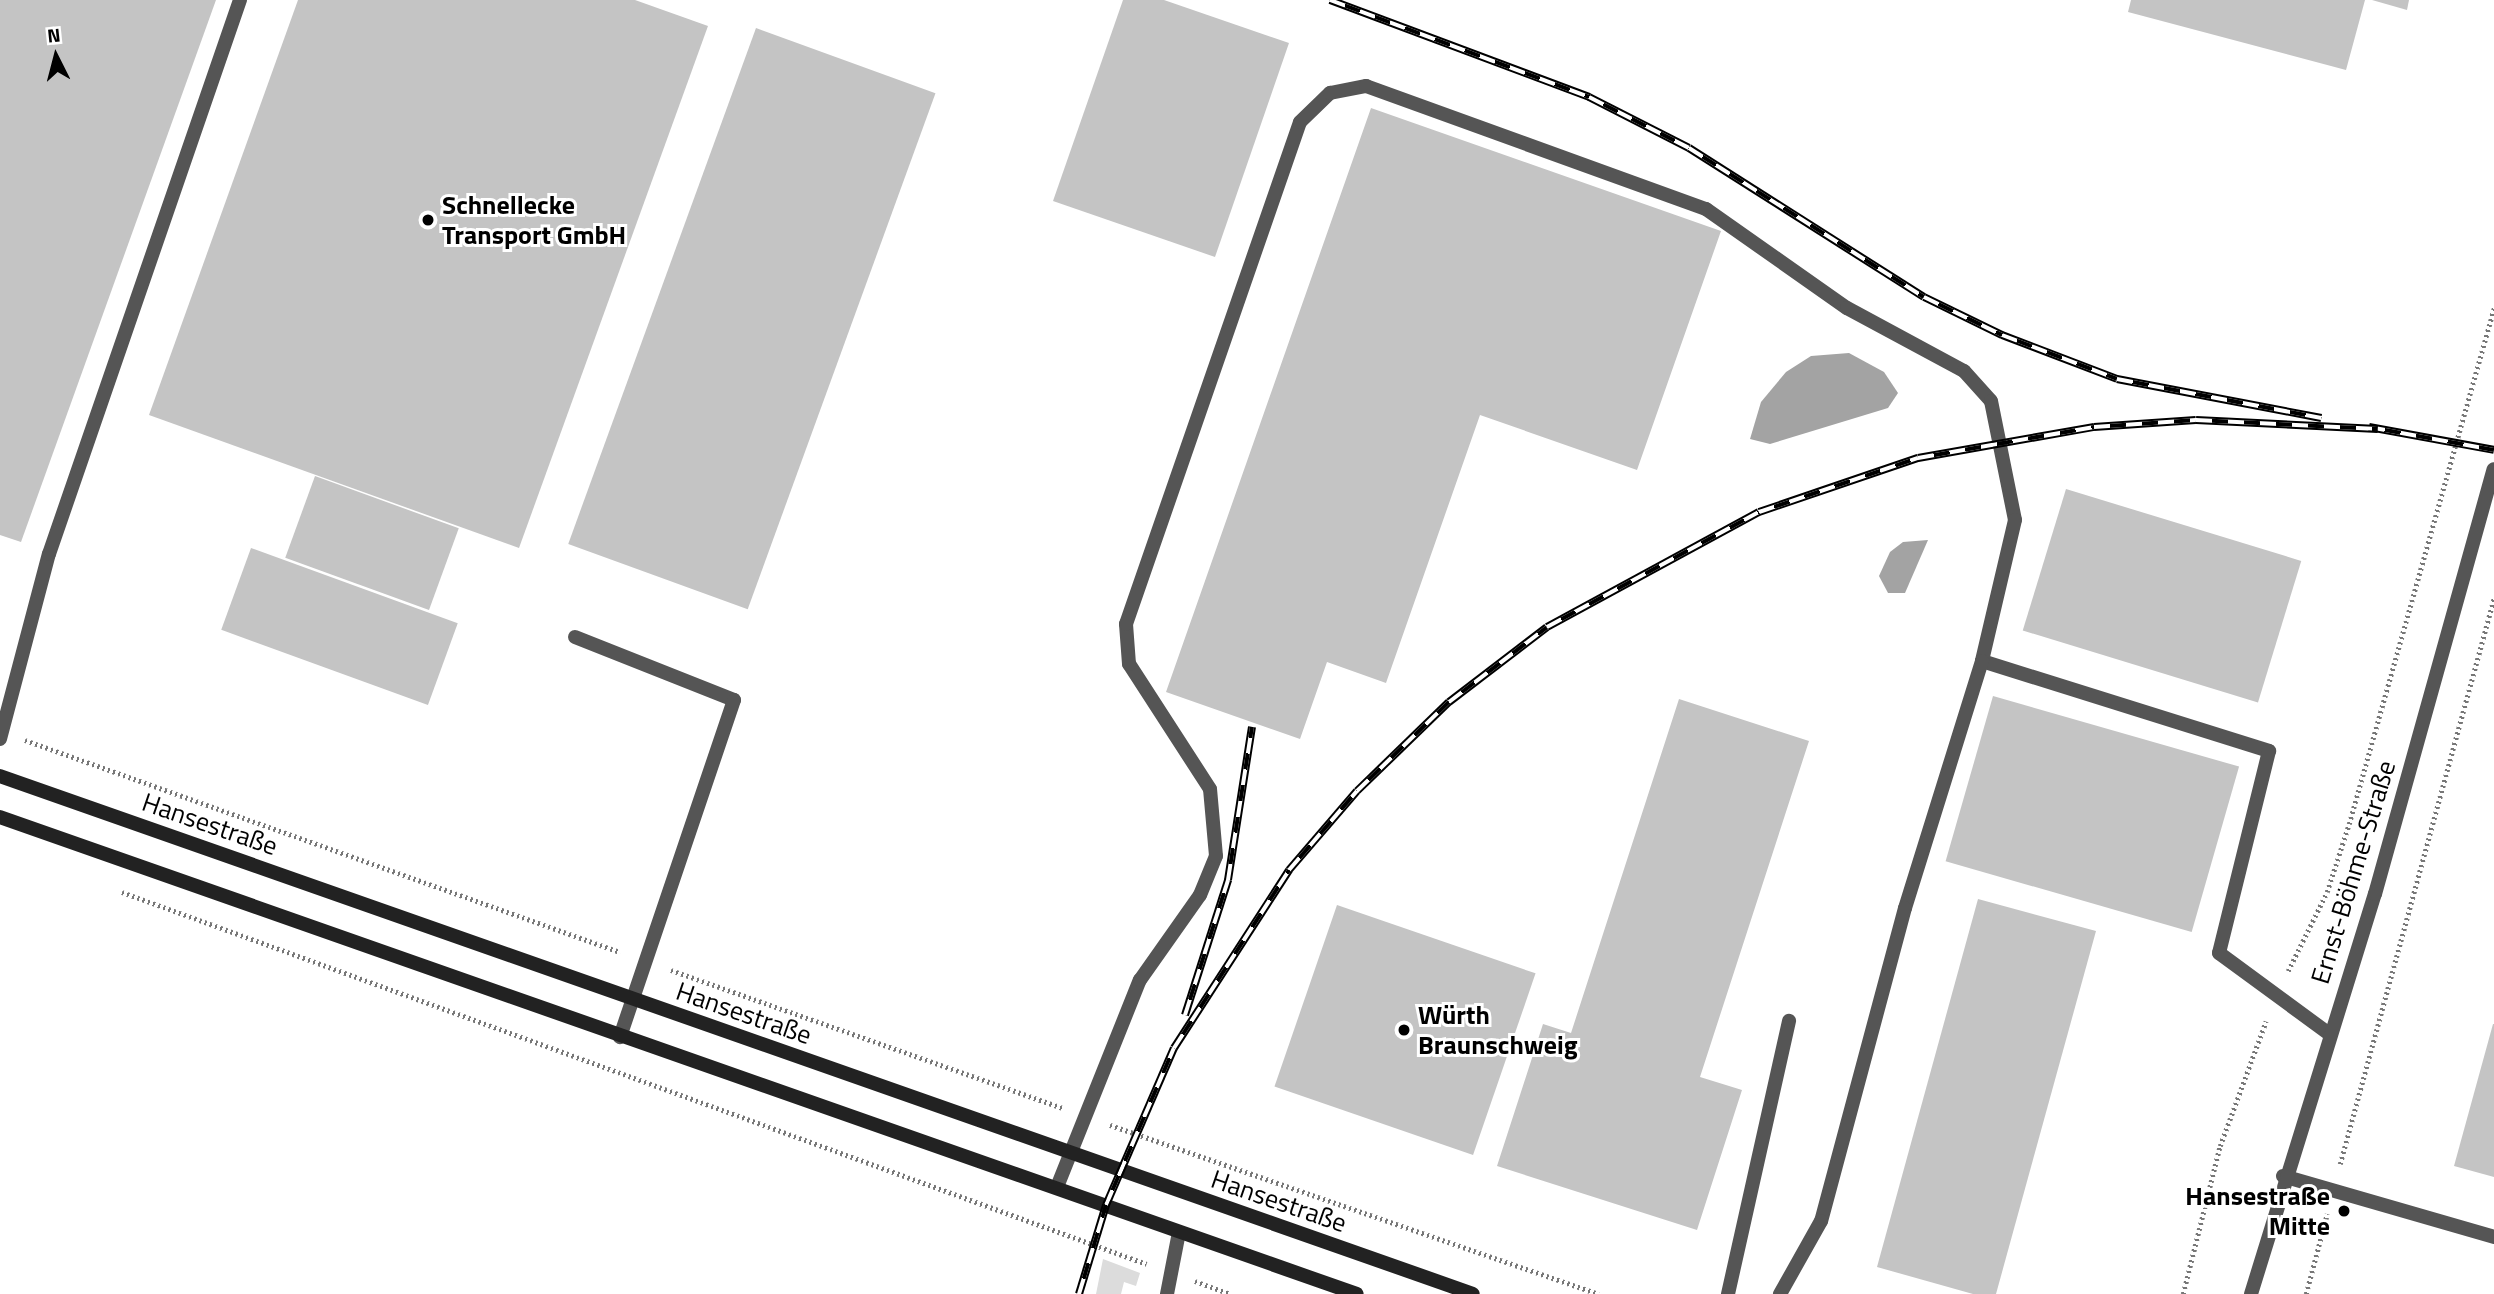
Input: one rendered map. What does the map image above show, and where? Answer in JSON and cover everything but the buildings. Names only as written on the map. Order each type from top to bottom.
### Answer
[{"type":"main road","name":"Hansestraße","points":[[0,776],[1473,1294]]},
{"type":"main road","points":[[0,817],[1357,1294]]},
{"type":"street","points":[[1,736],[49,554],[240,0]]},
{"type":"street","points":[[1057,1187],[1083,1115],[1140,980],[1200,895],[1216,856],[1210,789],[1129,664],[1126,624],[1300,122],[1330,93],[1366,86],[1706,209],[1847,308],[1964,371],[1991,401],[2015,520],[1982,661],[1905,908],[1821,1221],[1780,1294]]},
{"type":"street","name":"Ernst-Böhme-Straße","points":[[2251,1292],[2283,1177],[2375,894],[2494,469]]},
{"type":"street","points":[[575,637],[734,700],[620,1037]]},
{"type":"street","points":[[1982,661],[2269,751],[2219,953],[2328,1033]]},
{"type":"street","points":[[1728,1294],[1789,1021]]},
{"type":"street","points":[[2283,1177],[2494,1237]]},
{"type":"street","points":[[1167,1294],[1169,1272],[1179,1232]]},
{"type":"path","points":[[2183,1294],[2220,1146],[2276,995],[2327,892],[2349,824],[2494,308]]},
{"type":"path","points":[[2306,1294],[2494,598]]},
{"type":"path","points":[[1,736],[1599,1294]]},
{"type":"path","points":[[116,889],[1231,1294]]},
{"type":"shaded area","points":[[1849,353],[1884,372],[1898,393],[1888,408],[1770,444],[1750,439],[1761,402],[1786,372],[1811,356]]},
{"type":"shaded area","points":[[1928,540],[1905,593],[1888,593],[1879,576],[1890,552],[1903,542]]},
{"type":"shaded area","points":[[1103,1259],[1140,1273],[1136,1286],[1124,1282],[1121,1294],[1096,1294]]},
{"type":"railway","points":[[1330,0],[1589,97],[1689,148],[1924,297],[2002,335],[2117,379],[2321,418]]},
{"type":"railway","points":[[1079,1294],[1106,1205],[1174,1048],[1289,870],[1357,791],[1449,702],[1547,627],[1759,512],[1918,458],[2094,427],[2196,420],[2378,429]]},
{"type":"railway","points":[[2369,427],[2494,450]]},
{"type":"railway","points":[[1185,1015],[1228,880],[1252,727]]},
{"type":"place","name":"Schnellecke Transport GmbH","points":[[428,220]]},
{"type":"place","name":"Würth Braunschweig","points":[[1404,1030]]},
{"type":"place","name":"Hansestraße Mitte","points":[[2344,1211]]}]
